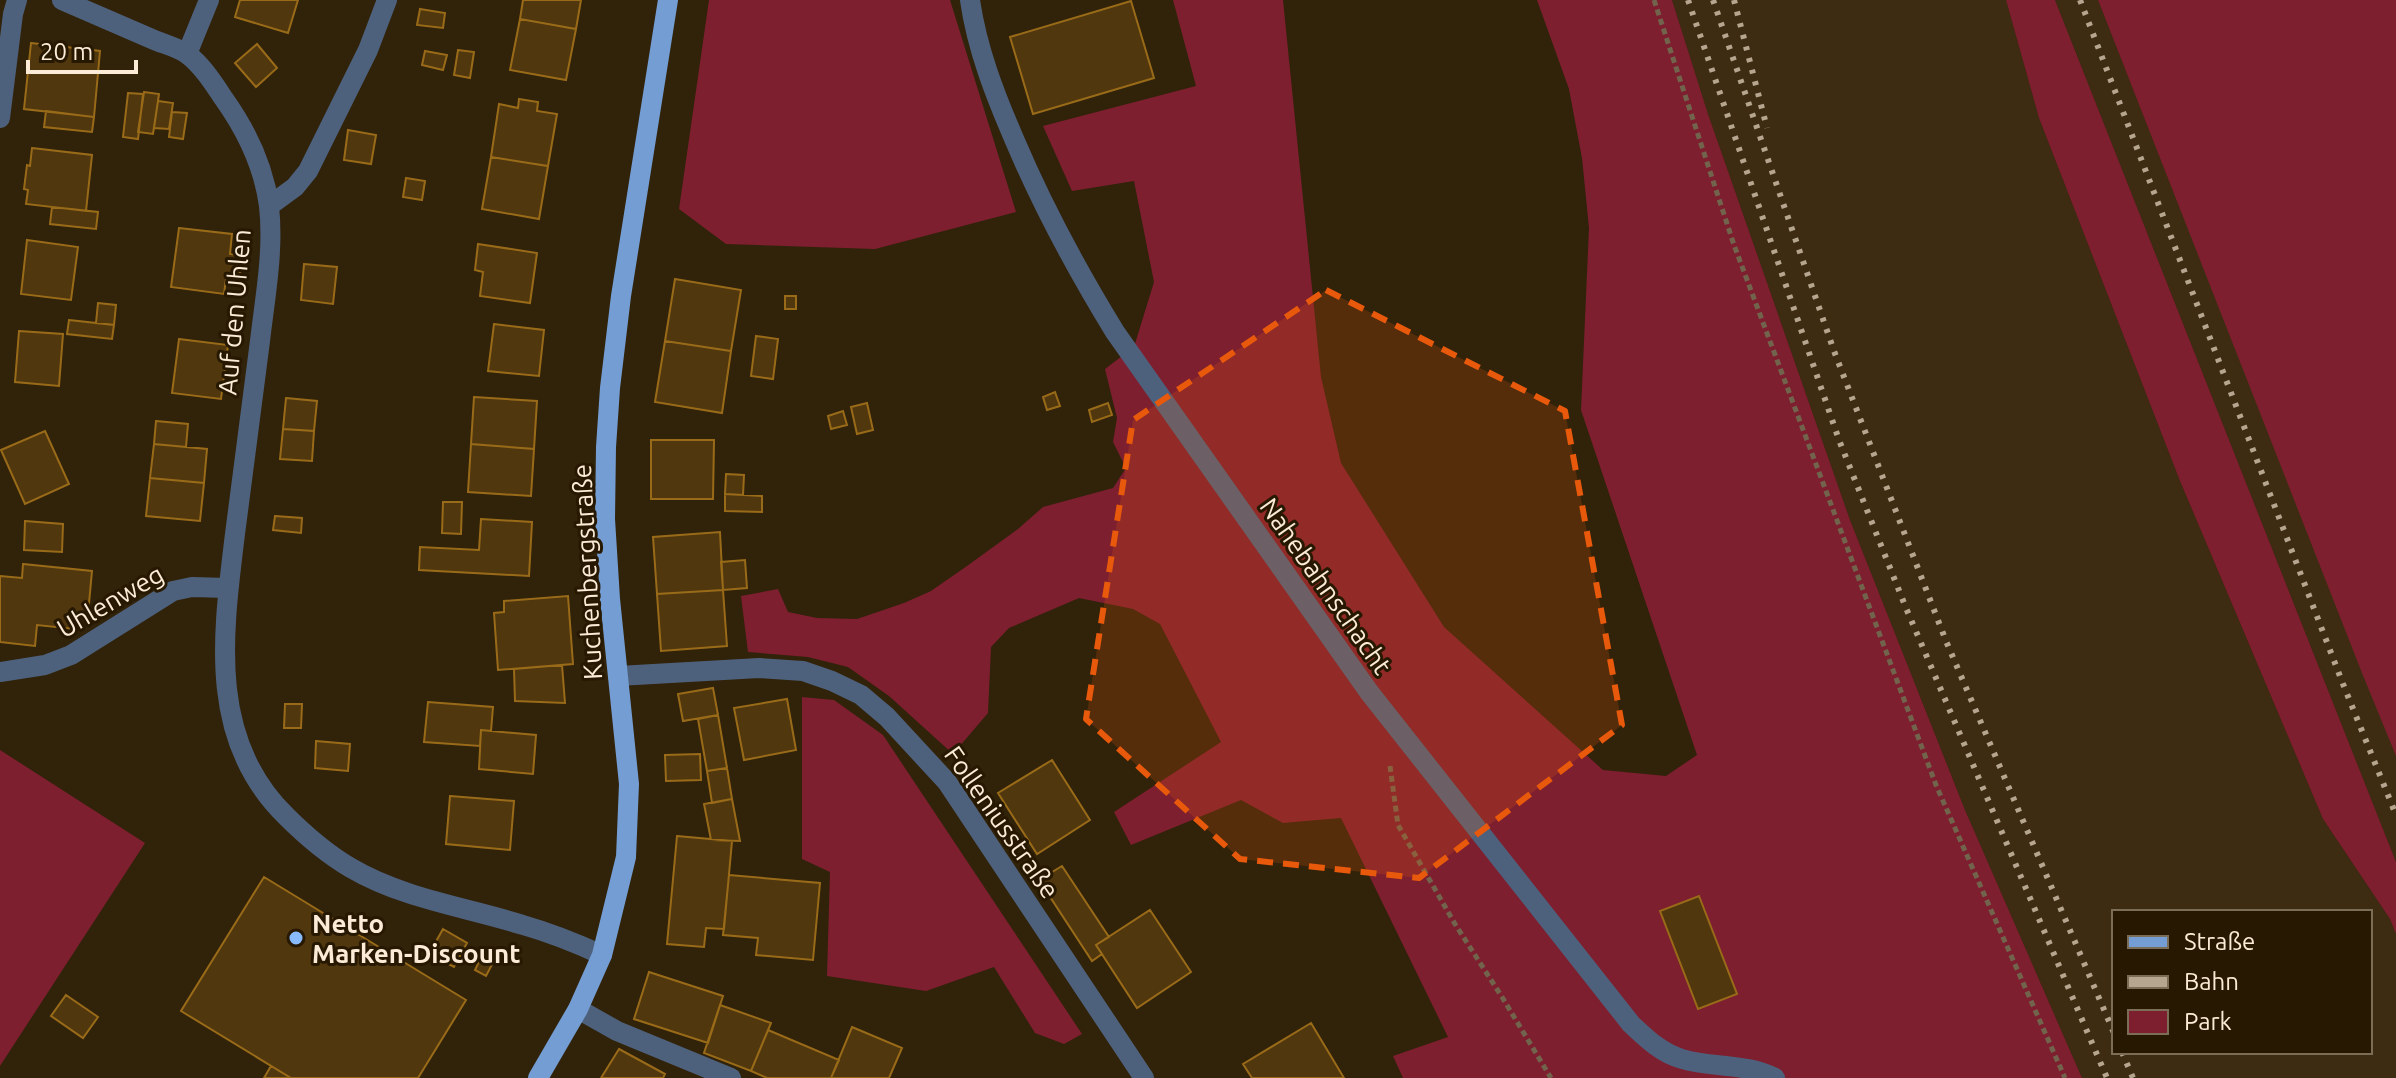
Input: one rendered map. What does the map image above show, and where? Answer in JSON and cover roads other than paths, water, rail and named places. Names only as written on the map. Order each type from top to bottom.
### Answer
[{"type":"main road","name":"Kuchenbergstraße","points":[[538,1078],[578,1009],[602,955],[626,857],[629,784],[605,519],[610,388],[621,296],[668,0]]},
{"type":"street","points":[[0,118],[17,0]]},
{"type":"street","name":"Auf den Uhlen","points":[[62,0],[187,54],[210,79],[245,133],[262,173],[269,206],[269,263],[228,588]]},
{"type":"street","points":[[187,54],[209,0]]},
{"type":"street","points":[[269,206],[295,187],[308,171],[368,50],[387,0]]},
{"type":"street","name":"Nahebahnschacht","points":[[970,0],[974,27],[996,96],[1033,183],[1077,270],[1115,332],[1369,692],[1631,1024],[1657,1048],[1682,1059],[1747,1068],[1775,1078]]},
{"type":"street","name":"Uhlenweg","points":[[0,672],[45,665],[71,655],[173,591],[192,587],[228,588]]},
{"type":"street","points":[[228,588],[223,658],[227,701],[234,730],[264,793],[285,815],[341,861],[392,887],[571,940],[602,955]]},
{"type":"street","name":"Folleniusstraße","points":[[618,676],[759,668],[803,671],[861,695],[887,717],[947,782],[1144,1078]]},
{"type":"street","points":[[578,1009],[617,1031],[731,1078]]},
{"type":"railway","points":[[1688,0],[1839,440],[1906,608],[2107,1078]]},
{"type":"railway","points":[[1713,0],[1834,351],[1946,641],[2112,1028]]},
{"type":"railway","points":[[1734,0],[1767,128]]},
{"type":"railway","points":[[2080,0],[2396,815]]},
{"type":"railway","points":[[2123,1054],[2133,1078]]},
{"type":"place","name":"Netto Marken-Discount","points":[[296,938]]}]
